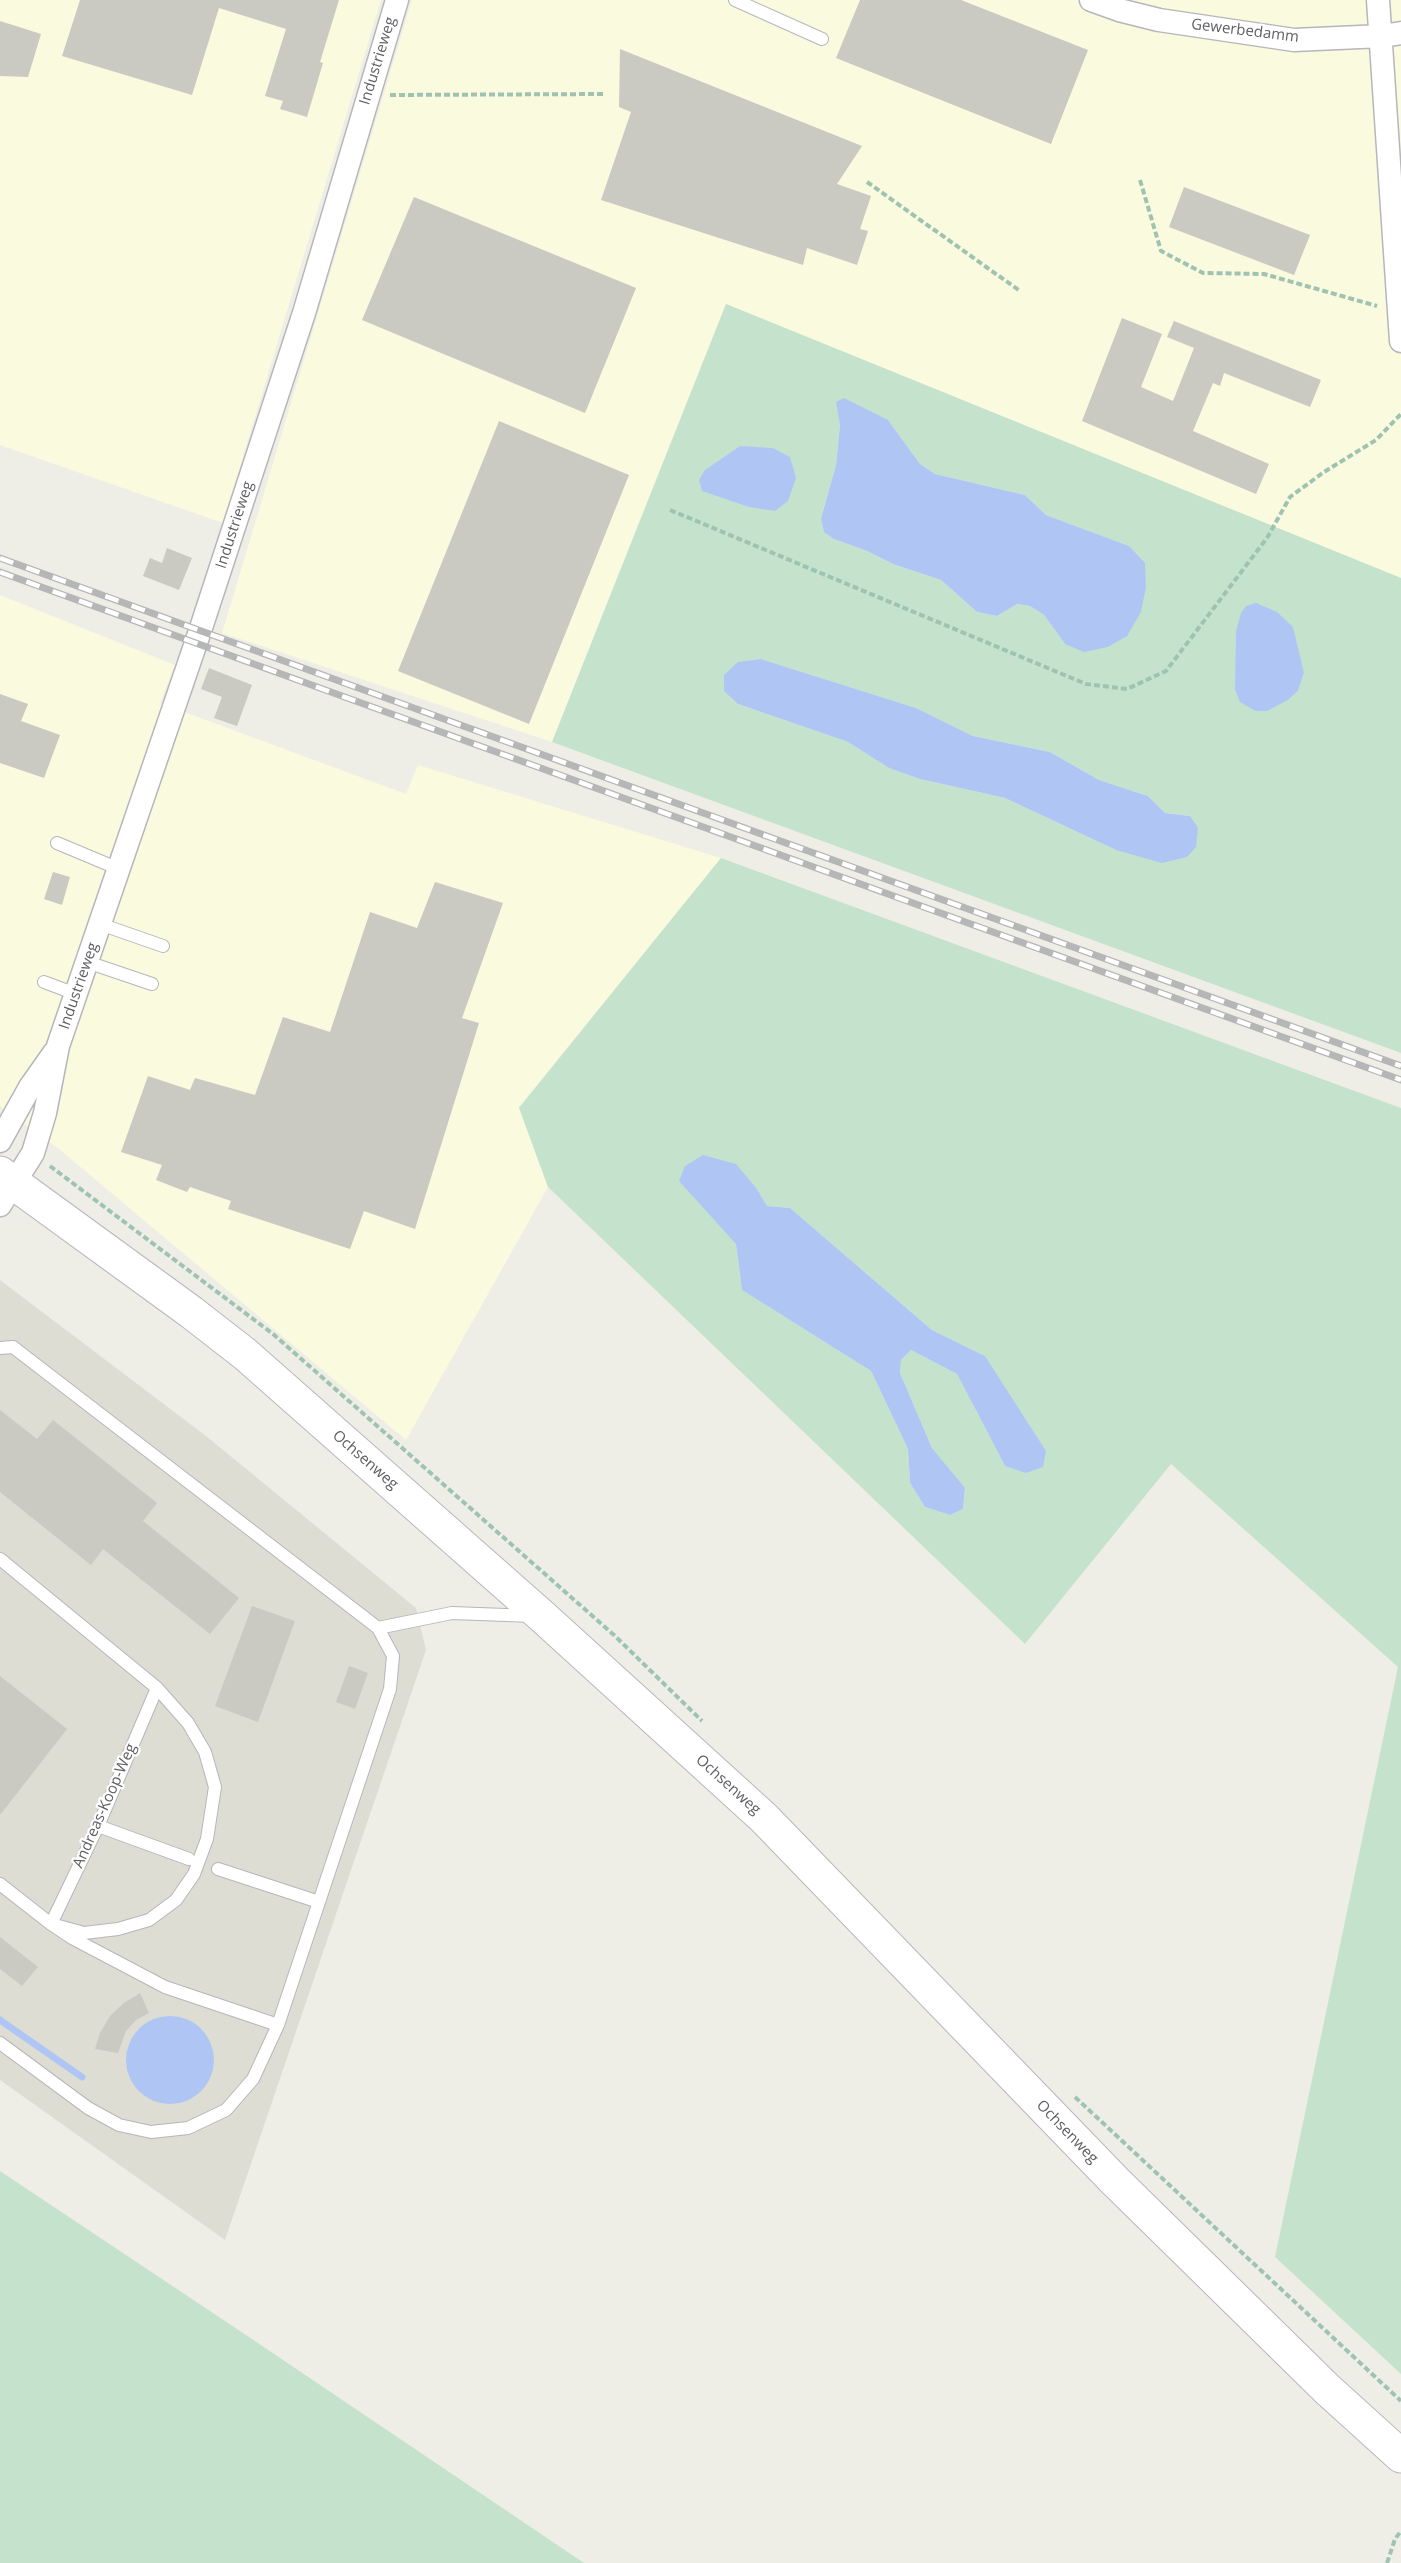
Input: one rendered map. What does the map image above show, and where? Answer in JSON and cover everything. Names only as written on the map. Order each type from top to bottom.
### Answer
[{"type":"main road","name":"Ochsenweg","points":[[5,1187],[191,1312],[245,1354],[543,1617],[764,1818],[1114,2181],[1327,2389],[1401,2456]]},
{"type":"street","name":"Industrieweg","points":[[5,1187],[33,1153],[45,1113],[58,1046],[203,621],[304,313],[397,0]]},
{"type":"street","name":"Gewerbedamm","points":[[1091,0],[1159,20],[1294,40],[1392,34]]},
{"type":"street","points":[[1378,0],[1392,34],[1401,341]]},
{"type":"street","name":"Industrieweg","points":[[0,1141],[30,1087],[58,1046]]},
{"type":"lane","points":[[735,0],[822,39]]},
{"type":"lane","points":[[57,843],[119,870]]},
{"type":"lane","points":[[100,924],[163,946]]},
{"type":"lane","points":[[87,962],[152,984]]},
{"type":"lane","points":[[44,982],[76,994]]},
{"type":"lane","points":[[0,1348],[13,1347],[378,1628],[393,1656],[390,1689],[278,2025],[253,2079],[226,2110],[188,2128],[151,2132],[119,2125],[88,2108],[0,2043]]},
{"type":"lane","points":[[0,1559],[157,1688],[188,1723],[205,1752],[215,1787],[207,1839],[194,1874],[176,1900],[149,1920],[118,1929],[84,1933],[51,1924]]},
{"type":"lane","points":[[378,1628],[452,1613],[543,1617]]},
{"type":"lane","name":"Andreas-Koop-Weg","points":[[51,1924],[98,1826],[157,1688]]},
{"type":"lane","points":[[98,1826],[189,1859]]},
{"type":"lane","points":[[218,1869],[319,1902]]},
{"type":"lane","points":[[0,1884],[72,1938],[165,1988],[278,2025]]},
{"type":"path","points":[[368,96],[604,94]]},
{"type":"path","points":[[1140,180],[1161,251],[1203,273],[1264,273],[1364,304],[1399,310]]},
{"type":"path","points":[[867,182],[1020,291]]},
{"type":"path","points":[[670,510],[1086,684],[1127,689],[1166,671],[1268,538],[1290,497],[1324,472],[1376,440],[1401,414]]},
{"type":"path","points":[[1387,2563],[1395,2539],[1401,2531]]},
{"type":"shaded area","points":[[0,0],[381,0],[223,523],[0,445]]},
{"type":"shaded area","points":[[412,0],[1401,0],[1401,578],[726,304],[552,742],[222,633]]},
{"type":"shaded area","points":[[726,304],[1401,578],[1401,1053],[552,742]],"holes":[[[888,420],[920,464],[935,474],[1025,495],[1046,515],[1129,546],[1065,644],[1044,615],[1030,606],[1017,604],[997,616],[977,612],[941,580],[893,564],[867,551],[834,539],[821,517],[836,465],[840,425]],[[761,659],[916,708],[973,736],[1050,752],[1099,780],[1148,796],[1165,813],[1190,816],[1116,850],[1005,798],[920,779],[889,768],[848,742],[738,704]],[[1304,673],[1298,691],[1288,700],[1255,711],[1241,702],[1235,690]]]},
{"type":"shaded area","points":[[0,595],[175,665],[160,703],[406,794],[418,765],[721,858],[519,1107],[548,1187],[406,1440],[59,1149],[0,1106]]},
{"type":"shaded area","points":[[721,858],[1401,1108],[1401,2374],[1275,2257],[1398,1667],[1171,1464],[1025,1644],[548,1187],[519,1108]],"holes":[[[757,1189],[767,1206],[790,1208],[932,1330],[985,1356],[1005,1466],[957,1374],[911,1350],[901,1360],[900,1373],[932,1448],[965,1489],[963,1509],[950,1515],[925,1507],[910,1483],[908,1449],[871,1371],[742,1290],[736,1244]]]},
{"type":"shaded area","points":[[0,1280],[206,1436],[416,1608],[426,1650],[225,2240],[0,2080]]},
{"type":"shaded area","points":[[0,2171],[252,2339],[584,2563],[0,2563]]},
{"type":"water","points":[[844,398],[888,420],[920,464],[935,474],[1025,495],[1046,515],[1129,546],[1145,563],[1146,587],[1141,612],[1127,636],[1108,647],[1084,652],[1065,644],[1044,615],[1030,606],[1017,604],[997,616],[977,612],[941,580],[893,564],[867,551],[834,539],[824,532],[821,518],[836,465],[840,425],[836,402]]},
{"type":"water","points":[[740,446],[773,448],[790,457],[796,478],[788,501],[775,511],[749,507],[702,491],[699,480],[705,470]]},
{"type":"water","points":[[1256,603],[1277,612],[1293,627],[1304,673],[1298,691],[1288,700],[1267,711],[1255,711],[1240,702],[1235,690],[1236,631],[1241,613],[1246,606]]},
{"type":"water","points":[[761,659],[916,708],[973,736],[1050,752],[1099,780],[1148,796],[1165,813],[1190,816],[1198,828],[1196,847],[1187,857],[1162,863],[1116,850],[1005,798],[920,779],[889,768],[848,742],[738,704],[724,691],[724,675],[738,662]]},
{"type":"water","points":[[703,1155],[736,1164],[757,1189],[767,1206],[790,1208],[932,1330],[985,1356],[1046,1451],[1043,1467],[1026,1473],[1005,1466],[957,1374],[911,1350],[901,1360],[900,1373],[932,1448],[965,1488],[963,1509],[950,1515],[925,1507],[910,1483],[908,1449],[871,1371],[742,1290],[736,1244],[679,1181],[685,1166]]},
{"type":"water","points":[[170,2016],[195,2023],[207,2035],[214,2060],[207,2085],[195,2097],[170,2104],[145,2097],[133,2085],[126,2060],[133,2035],[145,2023]]},
{"type":"building","points":[[80,0],[339,0],[320,62],[323,63],[307,117],[280,109],[283,101],[265,96],[286,29],[219,8],[192,95],[62,56]]},
{"type":"building","points":[[860,0],[961,0],[1088,50],[1051,144],[836,58]]},
{"type":"building","points":[[0,21],[41,34],[28,77],[0,76]]},
{"type":"building","points":[[620,49],[862,146],[837,184],[871,196],[860,229],[868,231],[857,265],[807,248],[803,265],[601,200],[631,112],[619,107]]},
{"type":"building","points":[[1184,187],[1310,235],[1294,275],[1169,227]]},
{"type":"building","points":[[414,197],[636,288],[585,413],[362,320]]},
{"type":"building","points":[[1122,318],[1162,334],[1141,387],[1173,401],[1194,348],[1167,337],[1174,321],[1321,380],[1310,407],[1224,373],[1220,386],[1213,383],[1193,431],[1269,464],[1256,494],[1082,421]]},
{"type":"building","points":[[499,421],[629,475],[529,724],[398,671]]},
{"type":"building","points":[[167,548],[192,558],[179,590],[143,576],[150,558],[162,563]]},
{"type":"building","points":[[209,668],[252,685],[237,726],[214,718],[222,697],[201,689]]},
{"type":"building","points":[[0,694],[28,704],[21,721],[60,735],[44,778],[0,763]]},
{"type":"building","points":[[53,872],[70,877],[62,905],[44,899]]},
{"type":"building","points":[[435,882],[503,903],[462,1018],[479,1023],[415,1229],[364,1211],[350,1249],[228,1209],[231,1201],[190,1187],[187,1192],[156,1180],[162,1165],[121,1152],[148,1076],[190,1090],[195,1078],[255,1095],[283,1017],[330,1032],[370,912],[417,928]]},
{"type":"building","points":[[0,1410],[37,1439],[53,1420],[157,1503],[143,1521],[239,1598],[210,1634],[103,1549],[91,1565],[0,1492]]},
{"type":"building","points":[[252,1606],[295,1621],[258,1722],[215,1706]]},
{"type":"building","points":[[349,1666],[368,1673],[355,1709],[336,1702]]},
{"type":"building","points":[[0,1676],[67,1729],[0,1815]]},
{"type":"building","points":[[0,1937],[38,1967],[22,1986],[0,1969]]},
{"type":"building","points":[[140,1993],[149,2013],[136,2020],[126,2031],[118,2053],[95,2049],[100,2033],[110,2016]]},
{"type":"waterway","points":[[0,2020],[82,2077]]},
{"type":"railway","points":[[0,558],[1401,1066]]},
{"type":"railway","points":[[0,572],[1401,1080]]}]
